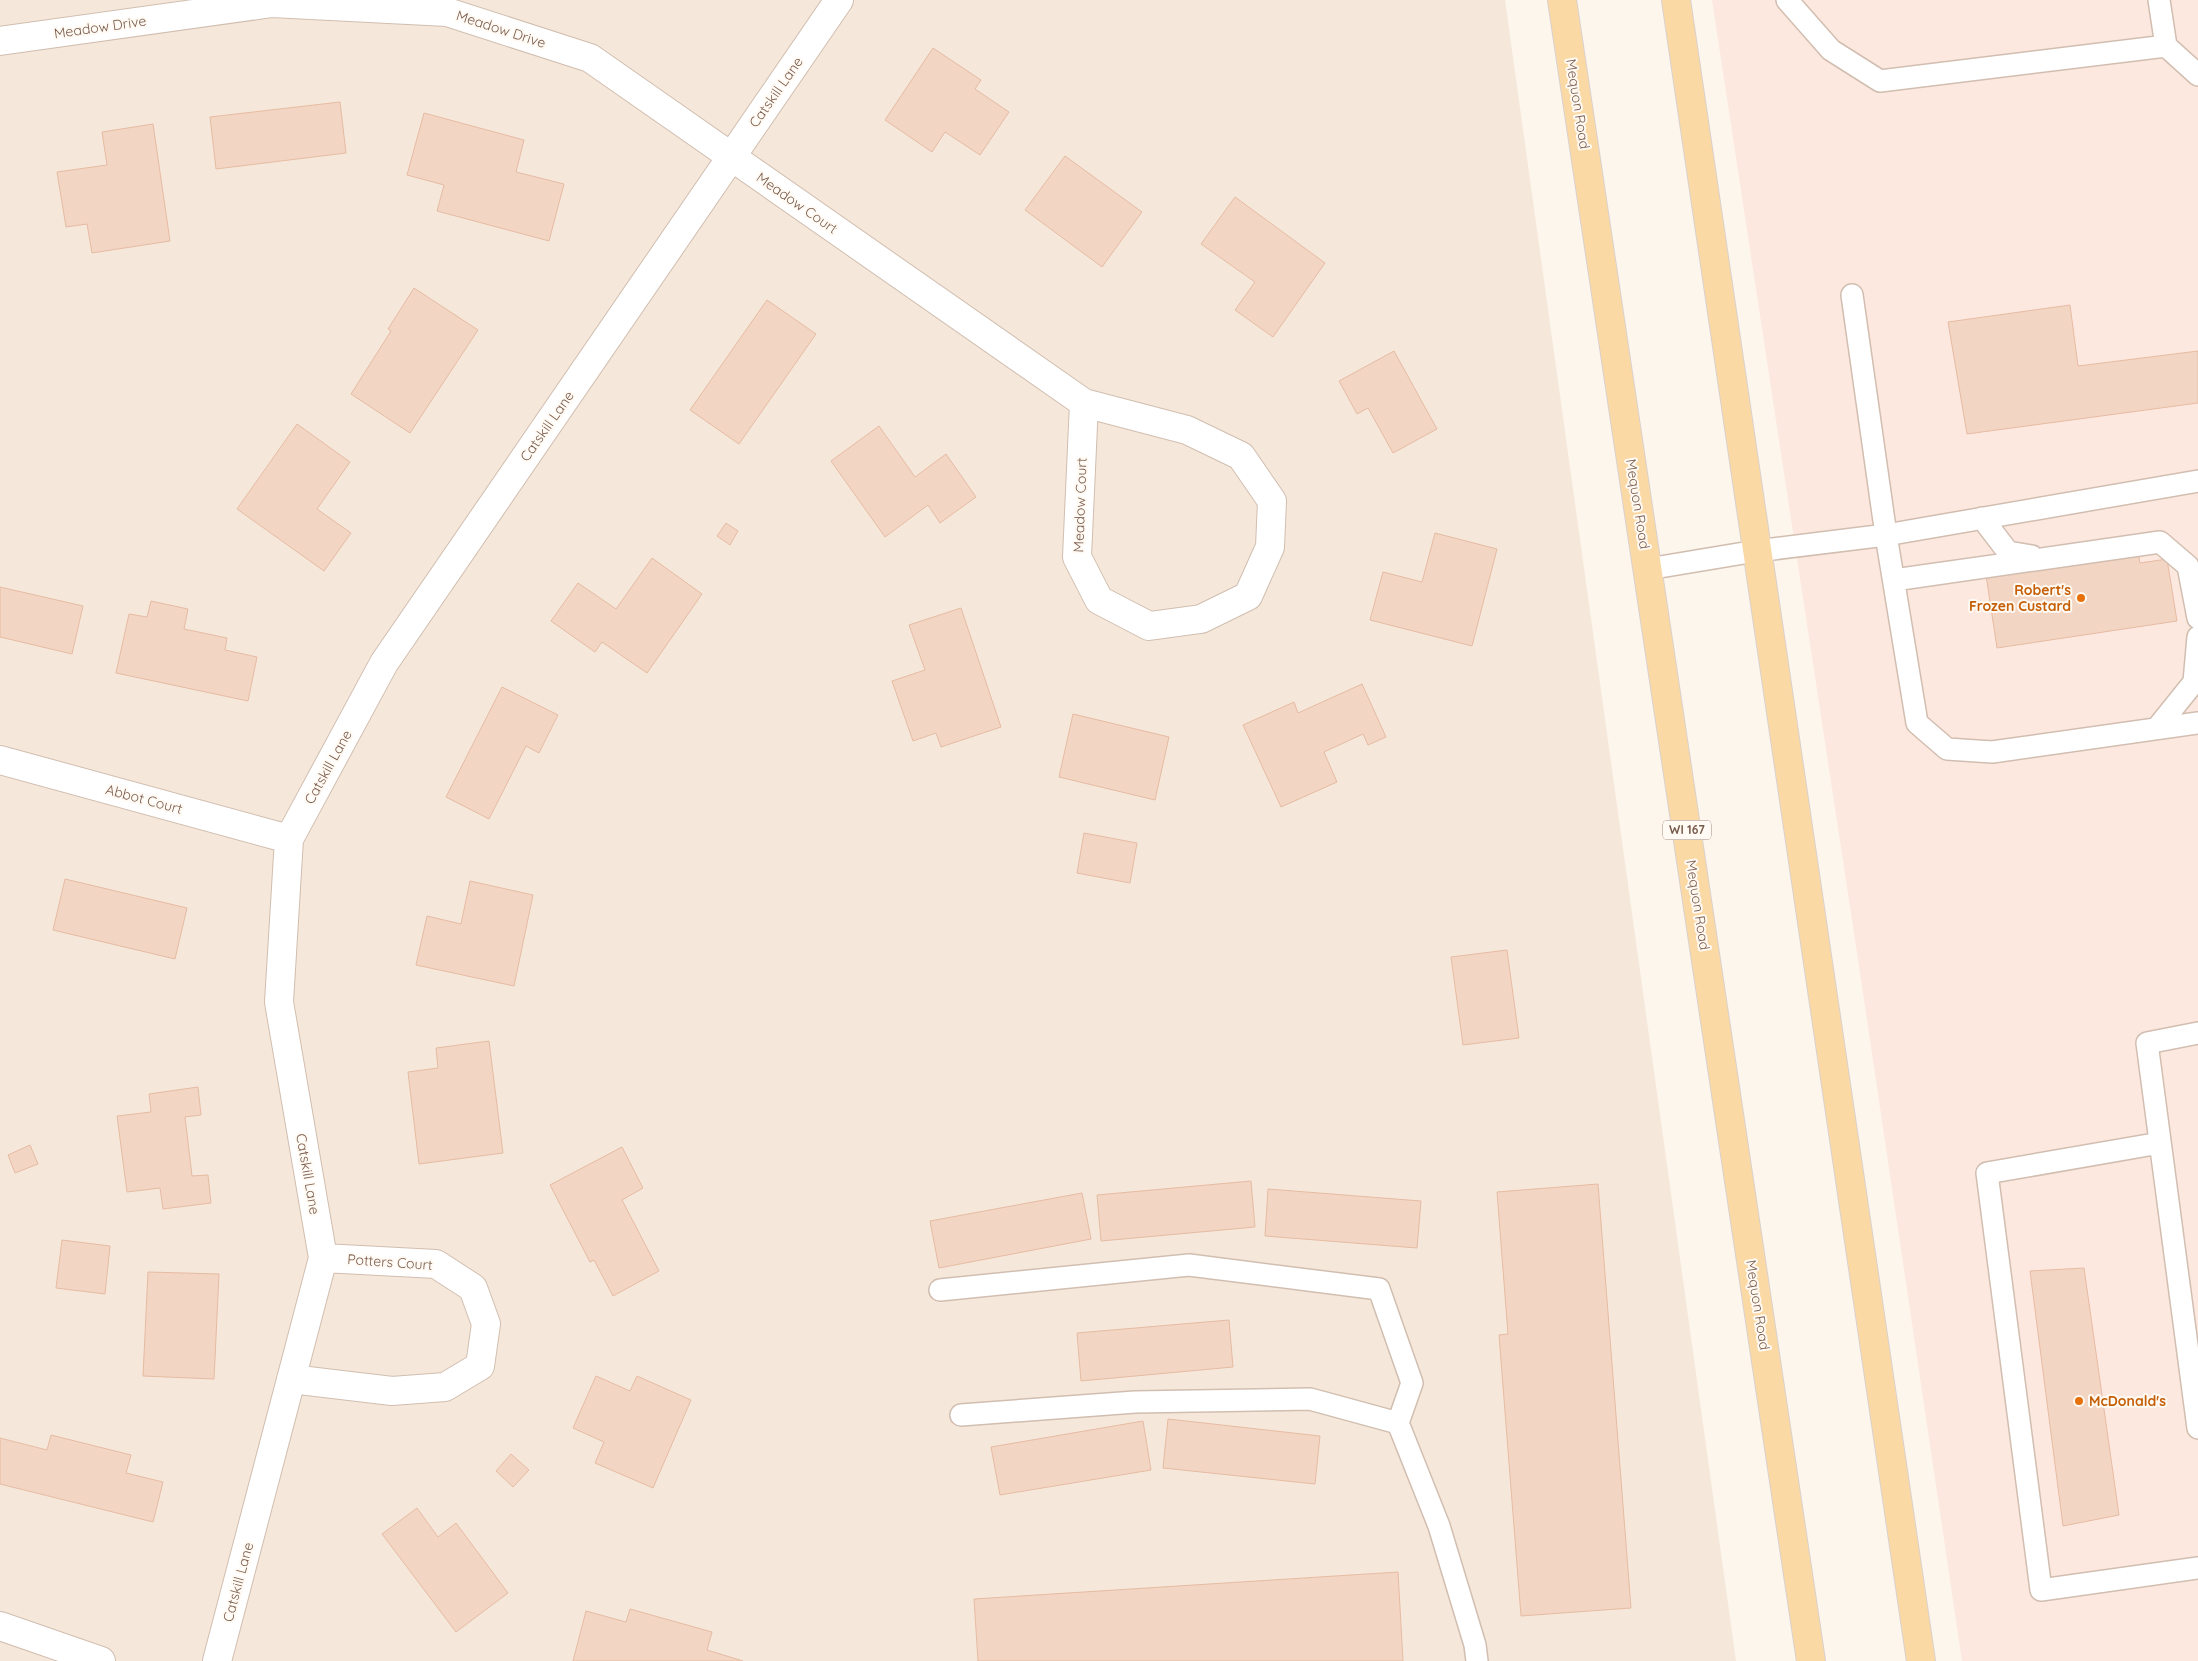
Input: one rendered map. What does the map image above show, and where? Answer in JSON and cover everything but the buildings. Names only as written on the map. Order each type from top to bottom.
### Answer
[{"type":"main road","name":"Mequon Road","points":[[1562,0],[1811,1661]]},
{"type":"main road","points":[[1676,0],[1921,1661]]},
{"type":"street","name":"Catskill Lane","points":[[217,1661],[323,1258],[278,1002],[289,838],[384,663],[839,0]]},
{"type":"street","name":"Meadow Drive","points":[[0,42],[272,3],[447,12],[590,58],[731,158]]},
{"type":"street","name":"Meadow Court","points":[[731,158],[1084,403],[1187,430],[1240,456],[1272,501],[1270,547],[1248,596],[1201,619],[1149,626],[1099,600],[1077,557],[1084,403]]},
{"type":"street","name":"Abbot Court","points":[[0,760],[289,838]]},
{"type":"street","name":"Potters Court","points":[[291,1379],[392,1391],[445,1388],[480,1366],[486,1324],[473,1288],[436,1264],[323,1258]]},
{"type":"street","points":[[0,1626],[101,1661]]},
{"type":"lane","points":[[1787,0],[1831,50],[1880,81],[2166,46]]},
{"type":"lane","points":[[2159,0],[2166,46],[2198,75]]},
{"type":"lane","points":[[1852,295],[1886,535],[1917,723],[1947,749],[1992,752],[2198,723]]},
{"type":"lane","points":[[1648,569],[1756,552],[1886,535],[2198,480]]},
{"type":"lane","points":[[1982,518],[2008,552],[2047,558]]},
{"type":"lane","points":[[1894,580],[2160,542],[2188,566],[2198,618]]},
{"type":"lane","points":[[2157,728],[2194,682],[2198,637]]},
{"type":"lane","points":[[2198,1034],[2147,1043],[2198,1428]]},
{"type":"lane","points":[[2160,1143],[1987,1173],[2041,1590],[2198,1568]]},
{"type":"lane","points":[[940,1290],[1189,1265],[1379,1289],[1412,1383],[1398,1423],[1438,1526],[1474,1645],[1477,1661]]},
{"type":"lane","points":[[961,1415],[1135,1402],[1310,1398],[1398,1423]]},
{"type":"shaded area","points":[[0,0],[1505,0],[1736,1661],[0,1661]]},
{"type":"shaded area","points":[[1712,0],[2198,0],[2198,1661],[1962,1661],[1859,966]]},
{"type":"place","name":"Robert's Frozen Custard","points":[[2081,598]]},
{"type":"place","name":"McDonald's","points":[[2079,1401]]}]
